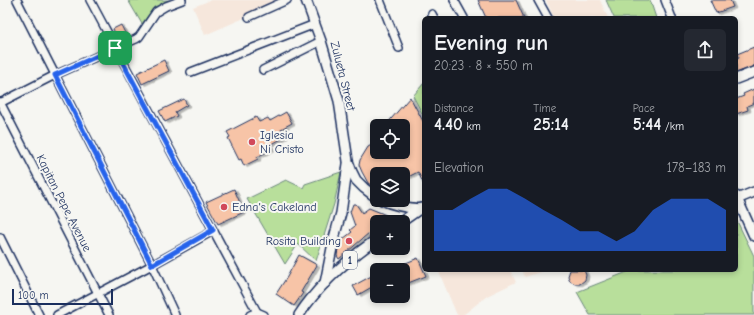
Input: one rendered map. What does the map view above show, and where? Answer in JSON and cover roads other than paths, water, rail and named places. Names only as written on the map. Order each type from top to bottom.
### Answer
[{"type":"main road","name":"Zulueta Street","points":[[306,0],[321,41],[338,101],[348,161],[356,180],[370,193]]},
{"type":"main road","points":[[738,78],[754,72]]},
{"type":"main road","name":"Zulueta Street","points":[[325,283],[331,251],[341,213],[348,161]]},
{"type":"main road","points":[[738,196],[754,192]]},
{"type":"main road","points":[[738,201],[754,236]]},
{"type":"main road","points":[[402,207],[422,208]]},
{"type":"main road","points":[[410,216],[422,208]]},
{"type":"main road","name":"1","points":[[299,315],[316,292],[325,283],[344,265],[370,245]]},
{"type":"street","points":[[17,0],[152,265],[175,315]]},
{"type":"street","points":[[90,0],[213,230],[253,313],[264,315]]},
{"type":"street","points":[[0,103],[55,75],[139,37],[152,16],[159,9],[182,0]]},
{"type":"street","points":[[249,17],[288,0]]},
{"type":"street","points":[[380,0],[399,48]]},
{"type":"street","points":[[454,0],[463,16]]},
{"type":"street","points":[[538,0],[547,16]]},
{"type":"street","points":[[665,0],[671,16]]},
{"type":"street","points":[[191,72],[315,24]]},
{"type":"street","points":[[263,70],[321,41]]},
{"type":"street","name":"Kapitan Pepe Avenue","points":[[0,103],[109,315]]},
{"type":"street","points":[[57,315],[152,265],[213,230]]},
{"type":"street","points":[[0,238],[39,315]]},
{"type":"place","name":"Iglesia Ni Cristo","points":[[252,142]]},
{"type":"place","name":"Edna's Cakeland","points":[[224,207]]},
{"type":"place","name":"Rosita Building","points":[[349,241]]}]
